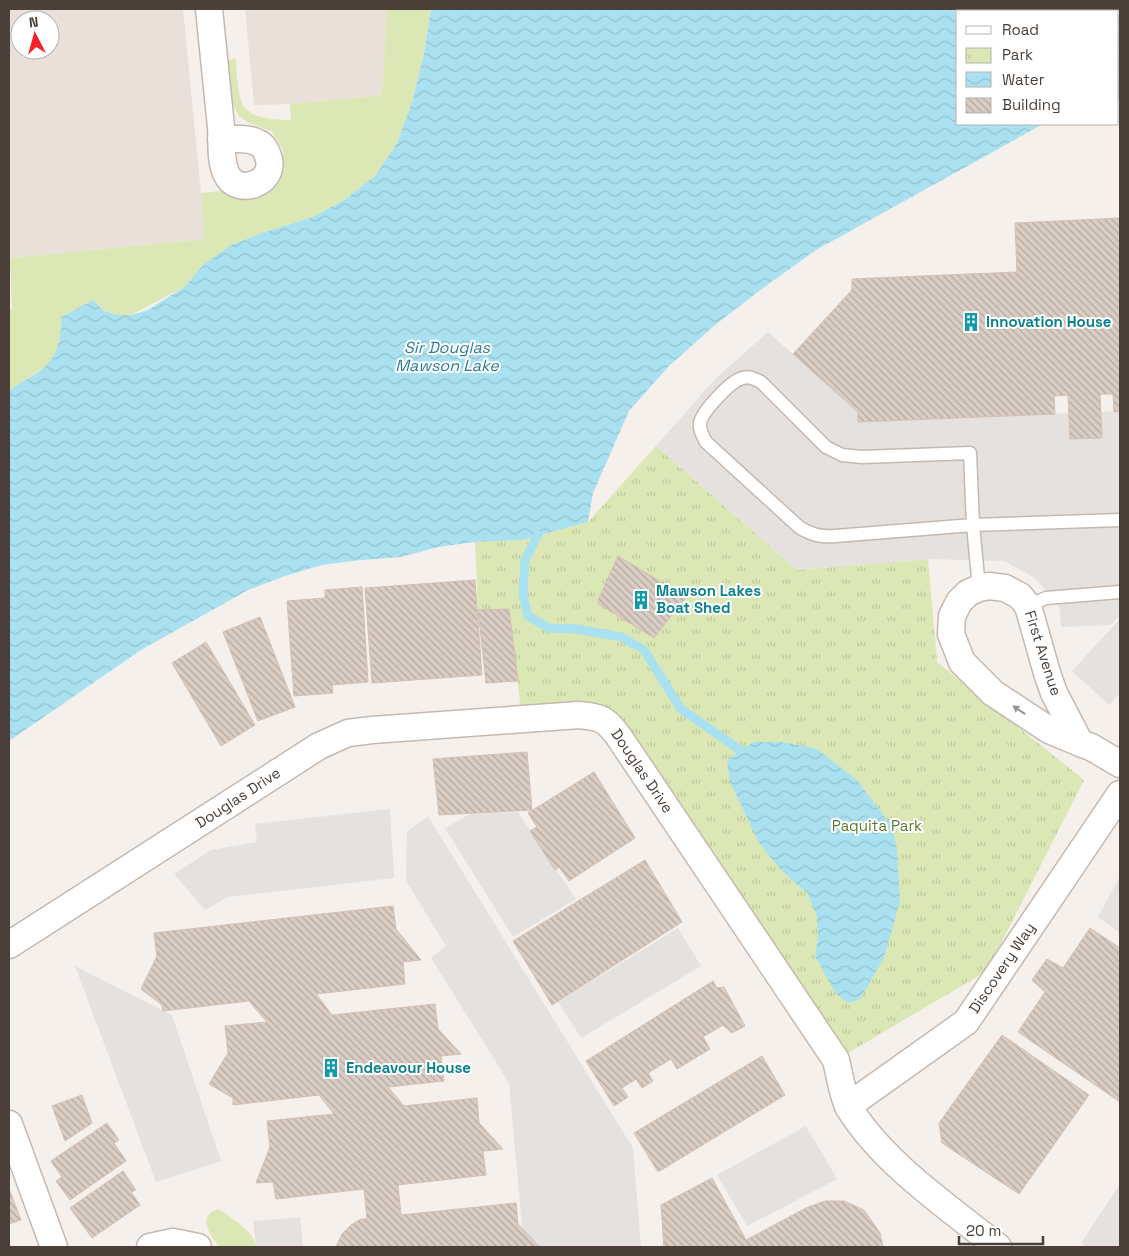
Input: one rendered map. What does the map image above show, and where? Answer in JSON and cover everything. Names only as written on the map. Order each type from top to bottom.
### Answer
[{"type":"street","points":[[209,9],[222,140]]},
{"type":"street","name":"First Avenue","points":[[979,588],[989,586],[1005,588],[1020,596],[1028,606],[1035,625],[1040,652],[1052,686],[1080,743]]},
{"type":"street","points":[[979,588],[968,593],[952,616],[950,634],[962,662],[993,693],[1049,730],[1080,743],[1120,764]]},
{"type":"street","name":"Douglas Drive","points":[[9,945],[319,746],[348,733],[389,728],[579,714],[595,716],[610,725],[619,737],[836,1060],[848,1106],[884,1152],[906,1173],[998,1247]]},
{"type":"street","name":"Discovery Way","points":[[848,1106],[966,1022],[1120,794]]},
{"type":"street","points":[[9,1124],[54,1247]]},
{"type":"street","points":[[150,1247],[173,1242],[198,1247]]},
{"type":"lane","points":[[979,588],[973,525],[970,453],[862,457],[842,455],[826,446],[762,382],[749,377],[733,382],[702,416],[700,430],[706,442],[799,527],[814,535],[824,537],[973,525],[1120,520]]},
{"type":"lane","points":[[1028,606],[1046,598],[1120,592]]},
{"type":"shaded area","points":[[9,9],[183,9],[204,239],[10,258]]},
{"type":"shaded area","points":[[245,9],[387,9],[382,95],[290,104],[254,105]]},
{"type":"shaded area","points":[[768,332],[858,412],[859,422],[1120,411],[1120,615],[1111,625],[1061,627],[1060,608],[1035,578],[1004,561],[928,559],[797,570],[656,446],[716,378]]},
{"type":"shaded area","points":[[1120,619],[1120,693],[1109,705],[1072,671]]},
{"type":"shaded area","points":[[390,809],[394,878],[228,897],[205,910],[174,874],[211,850],[257,842],[255,824]]},
{"type":"shaded area","points":[[518,812],[576,899],[513,937],[445,828],[470,814]]},
{"type":"shaded area","points":[[428,816],[633,1148],[641,1247],[524,1247],[509,1083],[431,958],[446,946],[406,881],[407,832]]},
{"type":"shaded area","points":[[1120,876],[1120,933],[1098,917]]},
{"type":"shaded area","points":[[678,928],[701,966],[581,1038],[558,1002]]},
{"type":"shaded area","points":[[75,966],[172,1015],[221,1161],[156,1182]]},
{"type":"shaded area","points":[[806,1126],[837,1179],[747,1226],[717,1175]]},
{"type":"shaded area","points":[[1120,1184],[1120,1247],[1088,1247],[1081,1243]]},
{"type":"shaded area","points":[[300,1217],[303,1247],[256,1247],[253,1221]]},
{"type":"green space","points":[[387,9],[431,9],[424,54],[412,102],[397,143],[375,176],[344,200],[313,217],[268,231],[203,265],[184,287],[131,315],[116,315],[103,310],[93,300],[61,317],[60,342],[56,355],[41,370],[9,390],[9,310],[12,309],[10,258],[204,239],[201,193],[222,191],[231,196],[255,198],[272,190],[278,183],[284,170],[283,150],[271,131],[249,123],[239,116],[232,104],[228,60],[236,59],[238,89],[244,107],[260,117],[291,120],[290,104],[382,95]]},
{"type":"green space","name":"Paquita Park","points":[[656,446],[797,570],[928,559],[937,662],[1084,780],[987,971],[836,1060],[610,725],[522,719],[509,609],[478,610],[475,542],[522,540],[588,522]]},
{"type":"green space","points":[[219,1209],[247,1230],[256,1247],[219,1247],[209,1231],[207,1220],[212,1212]]},
{"type":"water","name":"Sir Douglas Mawson Lake","points":[[431,9],[1110,10],[956,10],[956,125],[1041,125],[816,250],[715,325],[669,366],[629,411],[593,493],[588,522],[522,540],[474,542],[438,547],[401,557],[322,565],[285,576],[248,590],[141,650],[9,741],[9,390],[49,363],[58,345],[61,317],[93,300],[103,310],[116,315],[131,315],[148,310],[184,287],[203,265],[231,245],[313,217],[344,200],[375,176],[397,143],[412,102],[424,54]]},
{"type":"water","points":[[1119,16],[1120,18],[1119,98]]},
{"type":"water","points":[[754,742],[782,742],[817,749],[857,780],[891,825],[897,848],[900,902],[884,958],[860,999],[849,1003],[836,994],[815,956],[818,937],[817,917],[808,894],[780,869],[759,843],[730,782],[727,761],[740,750]]},
{"type":"building","name":"Innovation House","points":[[1120,218],[1120,411],[1114,412],[1113,394],[1100,394],[1102,438],[1070,439],[1068,395],[1054,396],[1055,414],[858,422],[858,412],[793,354],[852,290],[852,279],[1017,272],[1015,223]]},
{"type":"building","name":"Mawson Lakes Boat Shed","points":[[618,556],[686,597],[654,638],[597,603]]},
{"type":"building","points":[[475,580],[482,675],[372,683],[365,588]]},
{"type":"building","points":[[362,587],[368,682],[332,685],[333,693],[294,696],[287,601],[325,598],[325,590]]},
{"type":"building","points":[[509,609],[518,681],[486,683],[478,610]]},
{"type":"building","points":[[260,617],[295,707],[258,721],[223,632]]},
{"type":"building","points":[[206,642],[255,725],[221,746],[172,663]]},
{"type":"building","points":[[527,752],[532,810],[439,815],[433,759]]},
{"type":"building","points":[[594,772],[635,838],[569,881],[559,867],[555,870],[530,831],[537,827],[528,813]]},
{"type":"building","points":[[645,860],[682,922],[552,1005],[513,941]]},
{"type":"building","name":"Endeavour House","points":[[393,906],[396,929],[421,960],[403,962],[405,984],[316,994],[332,1015],[435,1004],[438,1029],[461,1054],[441,1056],[444,1081],[388,1087],[404,1106],[477,1098],[479,1123],[503,1149],[483,1151],[486,1175],[398,1185],[401,1215],[516,1203],[518,1224],[540,1247],[336,1247],[342,1234],[351,1225],[361,1219],[367,1219],[364,1189],[276,1199],[273,1182],[256,1183],[270,1147],[267,1121],[334,1114],[319,1095],[233,1105],[233,1098],[209,1084],[228,1053],[225,1026],[267,1022],[249,1001],[163,1011],[162,1005],[141,989],[157,956],[154,933]]},
{"type":"building","points":[[1090,928],[1120,948],[1120,1102],[1018,1032],[1045,992],[1032,980],[1047,959],[1063,968]]},
{"type":"building","points":[[713,981],[717,988],[724,987],[745,1026],[732,1033],[723,1025],[703,1037],[710,1049],[677,1069],[671,1059],[648,1073],[653,1081],[642,1088],[636,1079],[622,1088],[628,1097],[614,1106],[586,1061]]},
{"type":"building","points":[[1002,1035],[1089,1095],[1019,1194],[942,1143],[939,1123]]},
{"type":"building","points":[[762,1056],[785,1095],[658,1172],[634,1133]]},
{"type":"building","points":[[82,1095],[92,1123],[65,1141],[52,1106]]},
{"type":"building","points":[[107,1123],[119,1140],[114,1143],[126,1161],[70,1200],[56,1181],[62,1177],[51,1161]]},
{"type":"building","points":[[123,1171],[136,1190],[131,1192],[140,1205],[92,1238],[70,1208]]},
{"type":"building","points":[[712,1178],[746,1240],[806,1208],[825,1201],[844,1201],[864,1210],[880,1233],[883,1247],[664,1247],[661,1205]]},
{"type":"building","points":[[9,1192],[21,1220],[9,1224]]},
{"type":"waterway","points":[[538,535],[525,560],[523,594],[528,616],[549,628],[577,629],[622,637],[644,650],[681,709],[740,750]]},
{"type":"place","name":"Innovation House","points":[[971,322]]},
{"type":"place","name":"Mawson Lakes Boat Shed","points":[[641,600]]},
{"type":"place","name":"Endeavour House","points":[[331,1068]]}]
